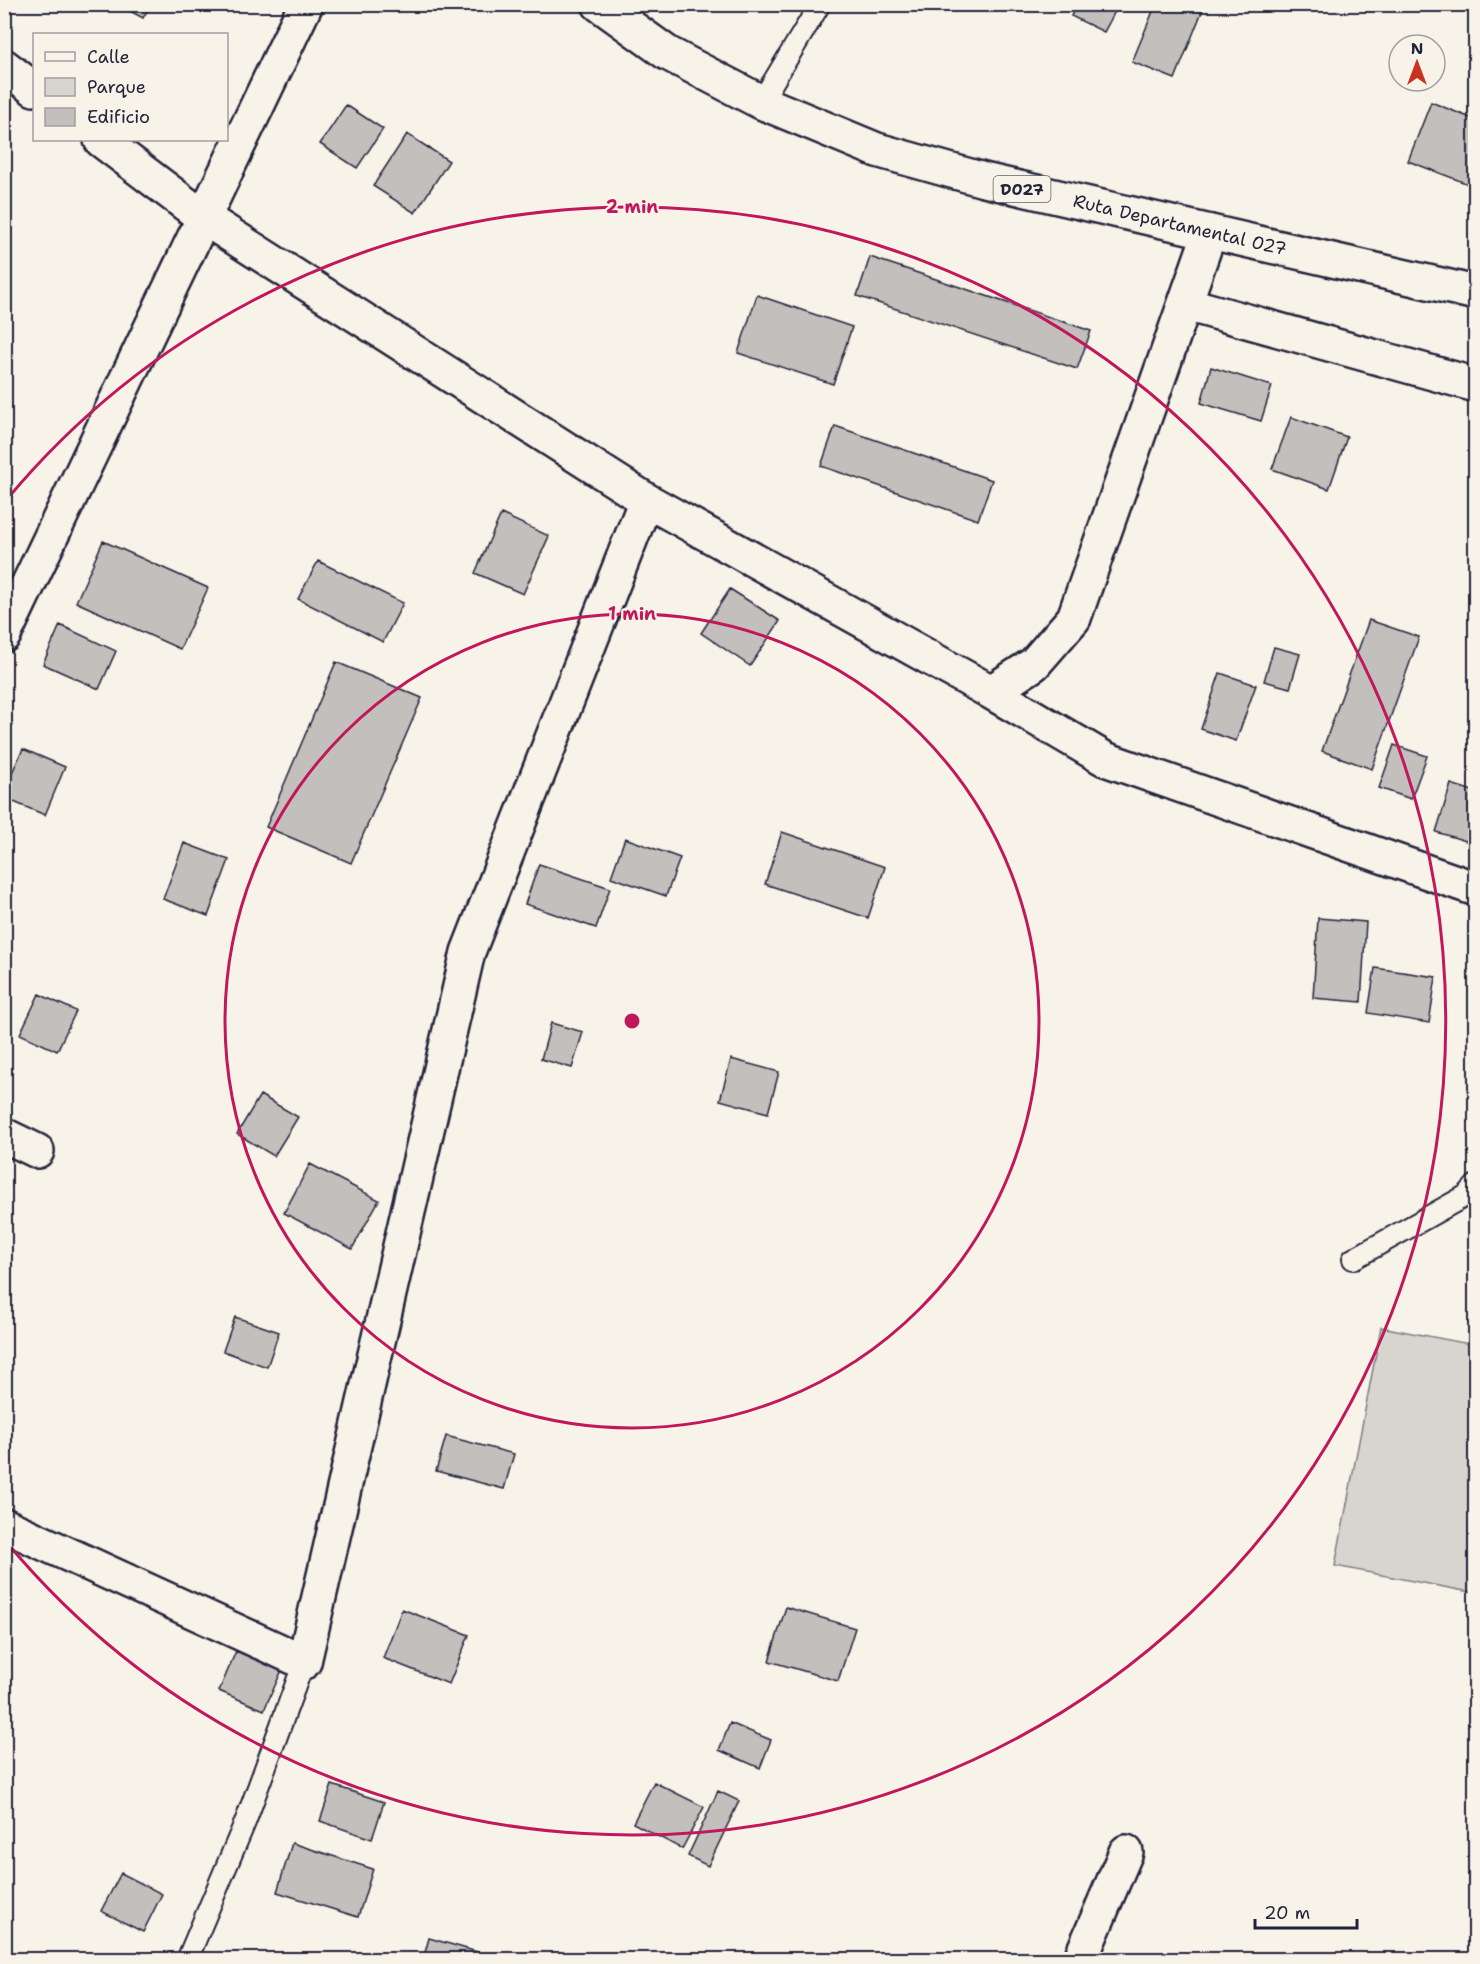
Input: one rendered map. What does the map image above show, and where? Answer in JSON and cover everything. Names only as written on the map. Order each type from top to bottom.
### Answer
[{"type":"street","points":[[4,635],[306,4]]},
{"type":"street","name":"Ruta Departamental 027","points":[[599,4],[667,53],[761,102],[877,150],[984,180],[1476,293]]},
{"type":"street","points":[[4,66],[33,88]]},
{"type":"street","points":[[101,141],[204,218],[646,500],[991,692],[1105,759],[1476,889]]},
{"type":"street","points":[[991,692],[1034,664],[1074,618],[1210,232]]},
{"type":"street","points":[[1186,304],[1476,385]]},
{"type":"street","points":[[4,1525],[304,1662],[468,952],[646,500]]},
{"type":"street","points":[[4,1135],[37,1151]]},
{"type":"street","points":[[1080,1959],[1126,1852]]},
{"type":"lane","points":[[761,102],[820,4]]},
{"type":"lane","points":[[1353,1259],[1467,1195],[1476,1185]]},
{"type":"lane","points":[[187,1959],[246,1820],[304,1662]]},
{"type":"green space","points":[[1381,1327],[1475,1345],[1475,1593],[1335,1566]]},
{"type":"building","points":[[117,4],[151,4],[143,18]]},
{"type":"building","points":[[1077,4],[1119,4],[1104,32],[1071,16]]},
{"type":"building","points":[[1156,4],[1205,4],[1175,79],[1132,62]]},
{"type":"building","points":[[1431,102],[1476,120],[1476,187],[1408,161]]},
{"type":"building","points":[[346,105],[383,129],[357,168],[320,144]]},
{"type":"building","points":[[407,134],[449,161],[415,213],[373,186]]},
{"type":"building","points":[[870,257],[1091,331],[1077,369],[857,296]]},
{"type":"building","points":[[757,295],[852,327],[833,384],[738,353]]},
{"type":"building","points":[[1211,367],[1272,386],[1261,421],[1201,403]]},
{"type":"building","points":[[1291,417],[1347,437],[1329,489],[1272,469]]},
{"type":"building","points":[[835,426],[992,480],[978,520],[821,466]]},
{"type":"building","points":[[501,514],[549,536],[523,594],[475,573]]},
{"type":"building","points":[[103,541],[208,588],[180,649],[76,602]]},
{"type":"building","points":[[318,561],[403,603],[383,642],[298,599]]},
{"type":"building","points":[[730,589],[780,621],[750,666],[701,633]]},
{"type":"building","points":[[1369,620],[1419,637],[1372,769],[1322,751]]},
{"type":"building","points":[[60,625],[116,651],[99,689],[43,664]]},
{"type":"building","points":[[1274,647],[1300,654],[1290,688],[1264,681]]},
{"type":"building","points":[[336,662],[422,698],[351,863],[266,827]]},
{"type":"building","points":[[1220,673],[1256,685],[1236,741],[1201,729]]},
{"type":"building","points":[[1394,745],[1427,756],[1411,799],[1379,788]]},
{"type":"building","points":[[23,749],[65,767],[45,815],[4,798],[4,790]]},
{"type":"building","points":[[1451,784],[1476,792],[1476,844],[1436,832]]},
{"type":"building","points":[[782,832],[885,867],[868,918],[765,884]]},
{"type":"building","points":[[625,838],[680,858],[666,896],[611,877]]},
{"type":"building","points":[[184,843],[229,860],[208,916],[163,899]]},
{"type":"building","points":[[539,864],[610,888],[596,928],[525,904]]},
{"type":"building","points":[[1318,918],[1366,922],[1361,1002],[1313,998]]},
{"type":"building","points":[[1375,968],[1436,977],[1429,1023],[1368,1013]]},
{"type":"building","points":[[39,994],[76,1011],[57,1051],[20,1034]]},
{"type":"building","points":[[551,1023],[583,1032],[572,1068],[541,1059]]},
{"type":"building","points":[[731,1059],[779,1072],[768,1113],[720,1100]]},
{"type":"building","points":[[260,1095],[298,1117],[274,1156],[237,1134]]},
{"type":"building","points":[[310,1164],[379,1200],[352,1249],[284,1213]]},
{"type":"building","points":[[235,1317],[279,1332],[267,1367],[223,1351]]},
{"type":"building","points":[[446,1436],[514,1454],[504,1489],[436,1471]]},
{"type":"building","points":[[786,1607],[855,1628],[838,1681],[769,1661]]},
{"type":"building","points":[[402,1609],[469,1635],[449,1684],[383,1658]]},
{"type":"building","points":[[236,1651],[282,1670],[264,1710],[219,1691]]},
{"type":"building","points":[[730,1723],[771,1740],[760,1768],[719,1750]]},
{"type":"building","points":[[654,1782],[704,1807],[682,1849],[633,1823]]},
{"type":"building","points":[[332,1785],[384,1802],[372,1839],[320,1821]]},
{"type":"building","points":[[718,1791],[739,1801],[708,1866],[688,1856]]},
{"type":"building","points":[[292,1843],[373,1869],[358,1917],[277,1892]]},
{"type":"building","points":[[121,1873],[162,1894],[143,1932],[101,1911]]},
{"type":"building","points":[[429,1938],[481,1953],[479,1960],[423,1960]]}]
